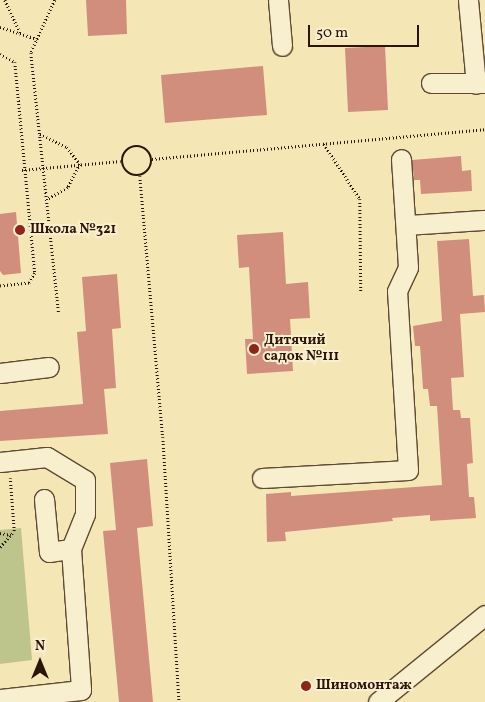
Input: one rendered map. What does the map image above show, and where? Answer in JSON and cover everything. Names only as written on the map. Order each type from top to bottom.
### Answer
[{"type":"street","points":[[278,0],[282,46]]},
{"type":"street","points":[[431,83],[480,84],[468,0]]},
{"type":"street","points":[[262,478],[408,470],[397,290],[408,267],[401,159]]},
{"type":"street","points":[[406,225],[485,220]]},
{"type":"street","points":[[0,373],[49,367]]},
{"type":"street","points":[[0,699],[81,690],[71,549],[85,514],[85,480],[47,457],[4,462]]},
{"type":"street","points":[[44,499],[49,552],[71,549]]},
{"type":"street","points":[[378,702],[485,615]]},
{"type":"path","points":[[5,0],[21,34]]},
{"type":"path","points":[[55,0],[31,53],[59,314]]},
{"type":"path","points":[[0,27],[37,39]]},
{"type":"path","points":[[0,54],[15,62],[23,170],[35,273],[29,283],[0,286]]},
{"type":"path","points":[[152,159],[485,129]]},
{"type":"path","points":[[40,134],[66,147],[80,164]]},
{"type":"path","points":[[324,144],[360,199],[362,292]]},
{"type":"path","points":[[138,146],[148,151],[152,159],[150,169],[140,176],[130,175],[122,161],[126,150],[138,146]]},
{"type":"path","points":[[23,170],[122,161]]},
{"type":"path","points":[[47,199],[68,188],[80,164]]},
{"type":"path","points":[[140,176],[163,436],[178,702]]},
{"type":"path","points":[[0,547],[14,531],[4,462]]},
{"type":"path","points":[[0,533],[11,535]]},
{"type":"green space","points":[[21,528],[32,660],[0,664],[0,530]]},
{"type":"building","points":[[86,0],[126,0],[127,34],[88,36]]},
{"type":"building","points":[[385,46],[388,110],[348,112],[345,48]]},
{"type":"building","points":[[263,66],[267,115],[165,123],[161,75]]},
{"type":"building","points":[[461,156],[462,171],[471,170],[472,191],[421,194],[420,180],[414,180],[412,160]]},
{"type":"building","points":[[16,212],[21,273],[3,275],[0,271],[0,214]]},
{"type":"building","points":[[283,232],[286,284],[308,282],[310,318],[290,319],[293,371],[247,374],[245,339],[253,339],[249,267],[239,268],[237,235]]},
{"type":"building","points":[[469,239],[473,296],[484,295],[485,312],[460,314],[464,377],[451,378],[453,410],[460,410],[461,418],[470,418],[473,463],[467,464],[469,497],[474,497],[476,518],[430,521],[430,515],[392,518],[393,521],[285,532],[286,541],[267,542],[266,494],[291,492],[291,496],[442,485],[437,406],[430,406],[428,389],[423,389],[420,346],[415,346],[413,326],[442,321],[437,241]]},
{"type":"building","points":[[117,274],[121,328],[112,329],[116,388],[104,389],[108,434],[0,441],[0,411],[83,404],[77,332],[86,331],[82,277]]},
{"type":"building","points":[[147,459],[153,526],[137,528],[153,702],[119,702],[103,531],[116,530],[110,463]]},
{"type":"place","name":"Школа №321","points":[[20,230]]},
{"type":"place","name":"Дитячий садок №111","points":[[254,349]]},
{"type":"place","name":"Шиномонтаж","points":[[306,686]]}]
